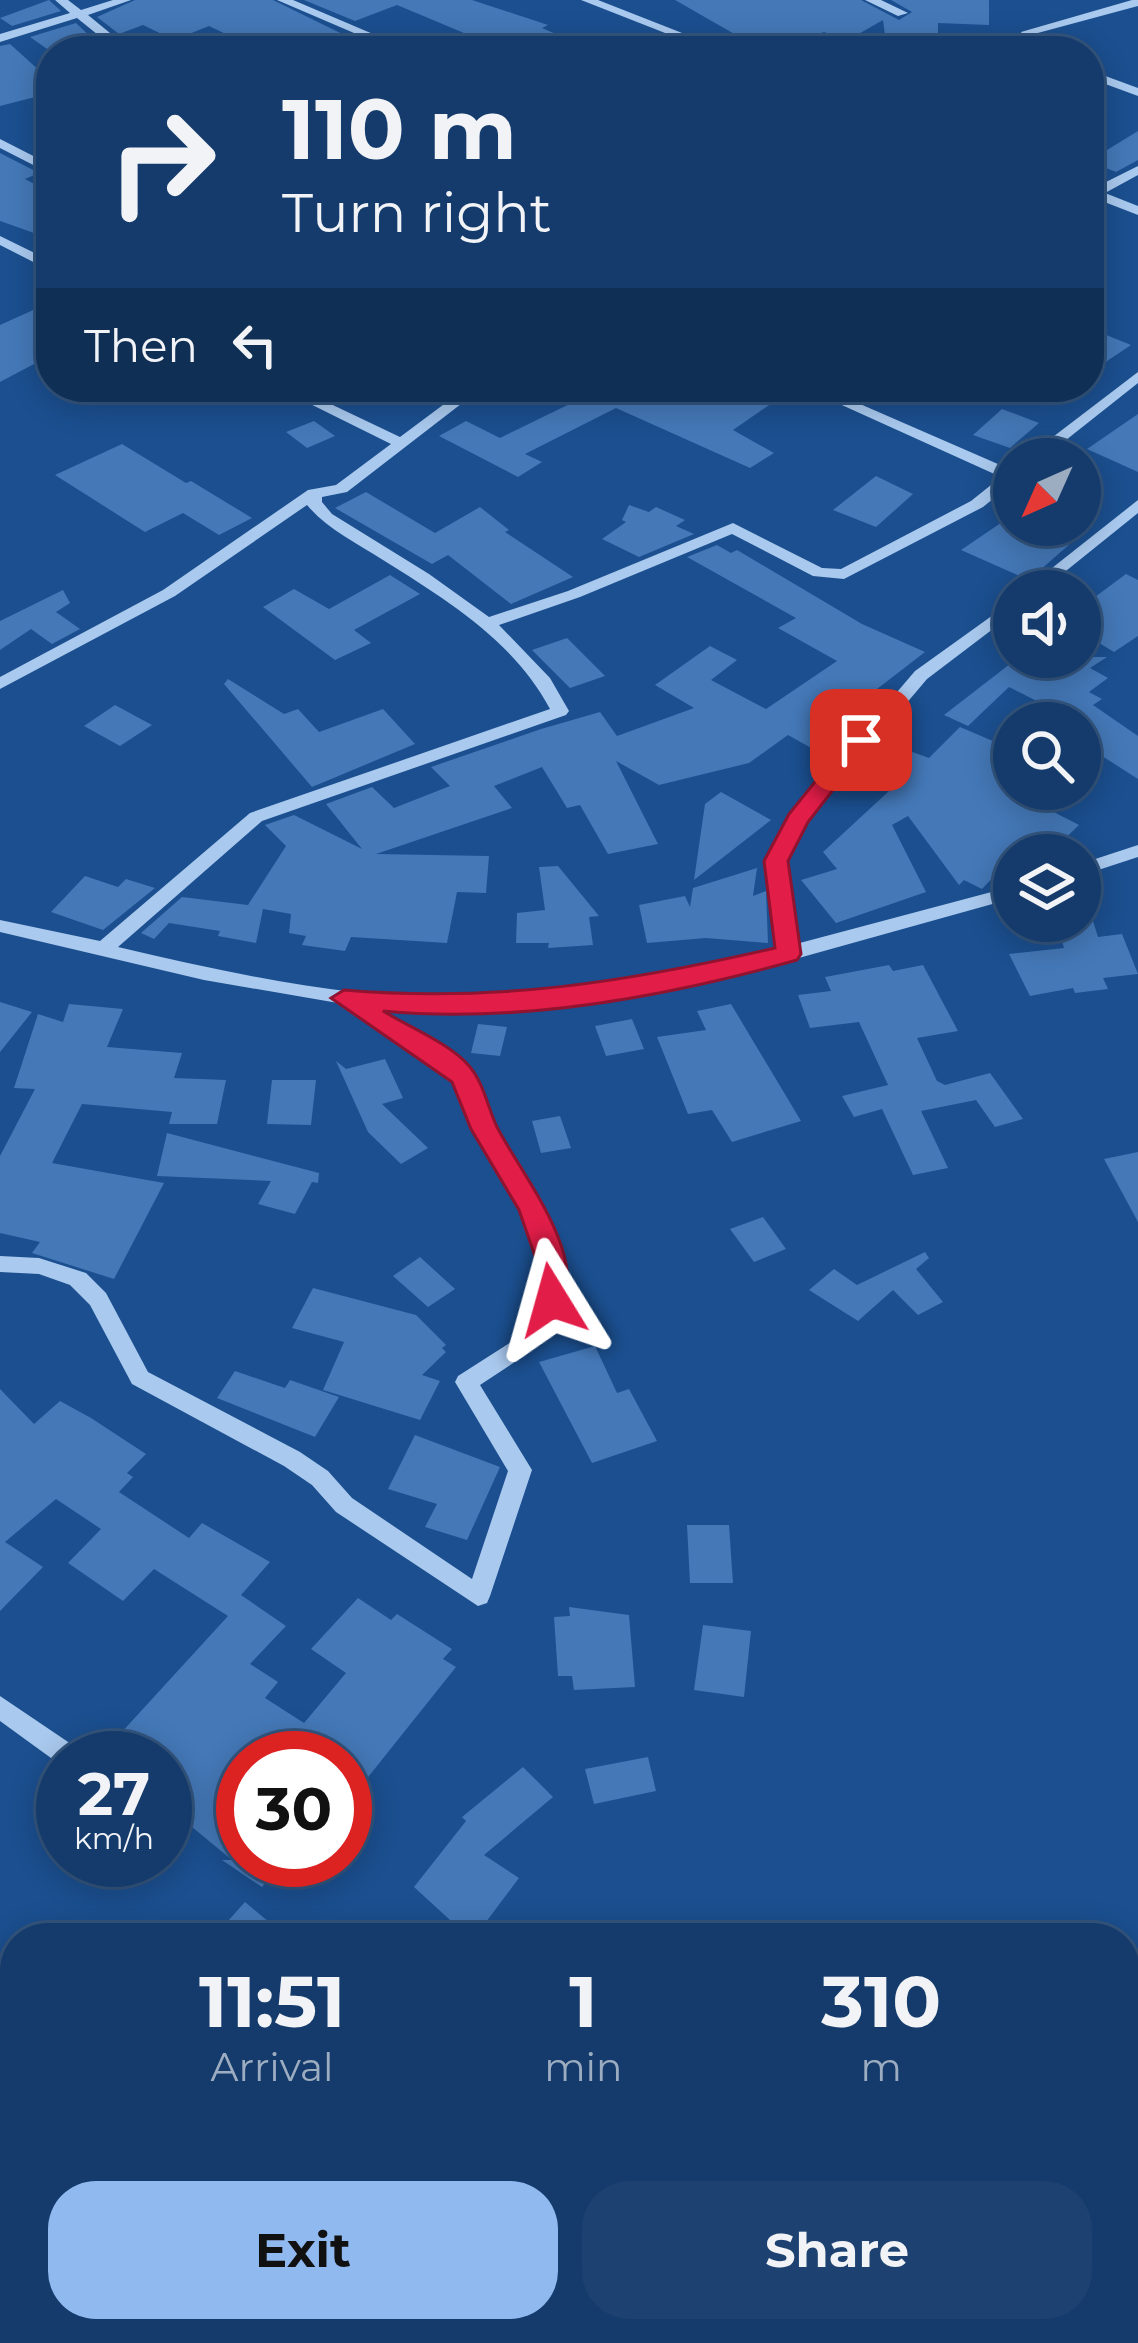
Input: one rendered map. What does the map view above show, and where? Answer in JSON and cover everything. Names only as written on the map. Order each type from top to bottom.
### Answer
[{"type":"street","points":[[61,0],[108,36]]},
{"type":"street","points":[[0,38],[125,0]]},
{"type":"street","points":[[283,0],[371,36]]},
{"type":"street","points":[[587,0],[682,36]]},
{"type":"street","points":[[871,0],[902,13]]},
{"type":"street","points":[[1029,36],[1027,32],[1138,2]]},
{"type":"street","points":[[1104,80],[1138,92]]},
{"type":"street","points":[[0,143],[36,162]]},
{"type":"street","points":[[1104,186],[1138,170]]},
{"type":"street","points":[[1104,197],[1138,211]]},
{"type":"street","points":[[0,240],[36,259]]},
{"type":"street","points":[[1059,438],[1138,376]]},
{"type":"street","points":[[315,402],[399,442]]},
{"type":"street","points":[[0,684],[169,593],[314,493],[341,489],[455,402]]},
{"type":"street","points":[[844,402],[993,466]]},
{"type":"street","points":[[489,623],[595,586],[733,528],[819,573],[844,574],[977,505],[993,492]]},
{"type":"street","points":[[103,949],[256,817],[560,711],[553,694],[489,623],[326,518],[314,503],[314,493]]},
{"type":"street","points":[[1057,570],[1138,505]]},
{"type":"street","points":[[788,954],[776,861],[797,819],[921,675],[993,621]]},
{"type":"street","points":[[1101,863],[1138,850]]},
{"type":"street","points":[[0,926],[344,998],[415,1005],[566,998],[642,987],[788,954],[993,898]]},
{"type":"street","points":[[0,913],[103,949]]},
{"type":"street","points":[[0,1264],[39,1266],[78,1279],[98,1299],[140,1378],[292,1459],[320,1478],[344,1504],[478,1596],[520,1470],[466,1382],[519,1348],[552,1300],[550,1259],[533,1209],[484,1129],[457,1069],[344,998]]},
{"type":"street","points":[[0,1707],[36,1733]]},
{"type":"building","points":[[49,0],[61,11],[12,26],[0,18]]},
{"type":"building","points":[[135,0],[273,0],[346,36],[230,36],[209,26],[184,36],[166,36],[143,25],[119,34],[97,17]]},
{"type":"building","points":[[304,0],[472,0],[548,25],[542,28],[560,36],[471,36],[397,5],[355,21]]},
{"type":"building","points":[[675,0],[861,0],[899,20],[912,12],[891,0],[989,0],[989,25],[938,23],[938,36],[885,35],[883,20],[855,36],[824,32],[738,36]]},
{"type":"building","points":[[76,23],[90,36],[36,36],[36,41],[30,37]]},
{"type":"building","points":[[10,44],[36,67],[36,97],[0,106],[0,46]]},
{"type":"building","points":[[1138,131],[1138,160],[1116,172],[1104,167],[1104,152]]},
{"type":"building","points":[[0,153],[36,171],[25,179],[36,185],[36,234],[0,221]]},
{"type":"building","points":[[36,309],[36,363],[0,382],[0,325]]},
{"type":"building","points":[[1104,334],[1131,345],[1104,363]]},
{"type":"building","points":[[574,402],[773,402],[733,430],[774,453],[750,468],[616,408],[525,454],[542,462],[518,477],[439,436],[466,421],[500,438]]},
{"type":"building","points":[[1002,409],[1039,423],[1022,438],[993,438],[993,442],[973,435]]},
{"type":"building","points":[[1138,414],[1138,472],[1101,455],[1101,439]]},
{"type":"building","points":[[314,421],[335,436],[307,448],[286,432]]},
{"type":"building","points":[[122,444],[252,518],[219,535],[183,513],[145,532],[55,475]]},
{"type":"building","points":[[876,476],[913,494],[876,527],[833,510]]},
{"type":"building","points":[[366,492],[435,533],[480,507],[509,530],[505,532],[573,577],[511,604],[448,555],[432,564],[335,508]]},
{"type":"building","points":[[629,505],[649,512],[656,507],[685,520],[676,526],[694,534],[639,557],[602,539],[626,522],[622,520]]},
{"type":"building","points":[[993,528],[993,546],[1067,546],[1040,570],[1006,570],[961,550]]},
{"type":"building","points":[[717,545],[731,553],[737,550],[862,624],[925,652],[855,706],[868,713],[838,734],[846,738],[822,754],[788,735],[749,763],[659,785],[616,761],[658,844],[608,854],[580,805],[567,808],[542,767],[494,786],[512,808],[376,854],[489,856],[486,893],[457,892],[447,943],[351,937],[345,951],[302,945],[306,936],[289,933],[291,914],[263,909],[256,943],[218,936],[220,931],[169,923],[154,939],[141,933],[182,897],[248,905],[286,846],[265,825],[294,815],[362,849],[326,804],[372,787],[394,808],[450,786],[431,767],[541,729],[600,712],[617,736],[694,708],[655,685],[710,646],[737,660],[711,680],[766,709],[837,661],[778,628],[796,618],[687,557]]},
{"type":"building","points":[[1126,574],[1138,580],[1138,636],[1114,652],[1101,644],[1101,592]]},
{"type":"building","points":[[390,575],[420,594],[354,630],[371,643],[335,660],[263,607],[294,589],[329,609]]},
{"type":"building","points":[[63,590],[70,603],[56,612],[80,629],[52,644],[31,629],[0,650],[0,621]]},
{"type":"building","points":[[567,638],[605,676],[570,688],[532,650]]},
{"type":"building","points":[[1101,674],[1108,678],[1089,692],[1102,699],[1098,702],[1039,702],[1009,687],[968,726],[944,715],[993,677],[1101,678]]},
{"type":"building","points":[[228,679],[284,714],[298,709],[319,732],[383,709],[415,744],[312,787],[224,684]]},
{"type":"building","points":[[115,705],[152,725],[120,746],[84,726]]},
{"type":"building","points":[[1101,711],[1138,736],[1138,779],[1101,755]]},
{"type":"building","points":[[960,727],[993,741],[993,810],[1050,810],[1079,825],[1070,834],[993,834],[993,877],[982,889],[964,880],[959,885],[908,816],[892,825],[926,892],[836,923],[801,880],[837,869],[823,852],[902,779],[882,770],[904,749],[929,758]]},
{"type":"building","points":[[721,792],[771,820],[694,880],[705,804]]},
{"type":"building","points":[[558,866],[599,916],[589,917],[593,945],[548,948],[549,943],[516,943],[517,913],[545,910],[539,867]]},
{"type":"building","points":[[757,868],[753,896],[766,891],[768,943],[706,938],[647,943],[639,905],[685,896],[690,907],[693,888]]},
{"type":"building","points":[[85,876],[118,887],[126,879],[155,888],[103,930],[51,912]]},
{"type":"building","points":[[1122,934],[1138,974],[1103,978],[1108,989],[1075,993],[1073,988],[1030,996],[1009,954],[1064,948],[1062,942],[1101,942],[1101,937]]},
{"type":"building","points":[[889,965],[893,971],[923,965],[958,1031],[917,1038],[937,1081],[945,1085],[990,1073],[1023,1119],[995,1127],[976,1100],[921,1111],[948,1168],[913,1175],[882,1109],[854,1117],[842,1096],[888,1085],[859,1022],[810,1028],[798,995],[831,991],[825,977]]},
{"type":"building","points":[[0,1002],[32,1012],[0,1052]]},
{"type":"building","points":[[69,1004],[123,1009],[107,1047],[182,1053],[174,1078],[226,1080],[217,1124],[169,1124],[172,1112],[82,1104],[52,1163],[164,1183],[114,1279],[32,1253],[40,1242],[0,1233],[0,1156],[35,1089],[14,1088],[38,1014],[63,1022]]},
{"type":"building","points":[[731,1004],[801,1121],[732,1142],[712,1110],[688,1114],[657,1037],[706,1030],[697,1011]]},
{"type":"building","points":[[632,1019],[644,1049],[606,1056],[595,1026]]},
{"type":"building","points":[[478,1024],[507,1027],[500,1056],[471,1053]]},
{"type":"building","points":[[385,1059],[403,1098],[382,1104],[428,1148],[401,1164],[368,1132],[336,1061],[346,1069]]},
{"type":"building","points":[[272,1080],[316,1080],[311,1125],[267,1124]]},
{"type":"building","points":[[560,1116],[571,1148],[541,1153],[532,1121]]},
{"type":"building","points":[[167,1133],[319,1173],[318,1183],[312,1182],[295,1214],[258,1204],[271,1181],[157,1176]]},
{"type":"building","points":[[1138,1152],[1138,1222],[1104,1159]]},
{"type":"building","points":[[763,1217],[786,1249],[754,1262],[730,1229]]},
{"type":"building","points":[[925,1252],[929,1258],[916,1269],[943,1302],[918,1315],[893,1290],[858,1321],[809,1290],[834,1269],[857,1285]]},
{"type":"building","points":[[420,1257],[455,1289],[428,1307],[393,1276]]},
{"type":"building","points":[[313,1288],[416,1315],[446,1345],[442,1348],[446,1352],[422,1375],[440,1381],[420,1420],[323,1390],[344,1342],[292,1328]]},
{"type":"building","points":[[595,1346],[617,1393],[629,1389],[657,1441],[592,1463],[539,1362]]},
{"type":"building","points":[[235,1371],[285,1388],[290,1380],[339,1397],[315,1437],[217,1398]]},
{"type":"building","points":[[0,1389],[34,1424],[60,1401],[91,1418],[146,1454],[127,1473],[133,1477],[119,1492],[189,1538],[202,1523],[270,1562],[241,1595],[286,1626],[250,1664],[278,1682],[265,1698],[304,1723],[346,1673],[311,1649],[358,1598],[391,1620],[397,1614],[452,1649],[443,1659],[456,1667],[372,1772],[372,1731],[216,1731],[216,1847],[192,1827],[192,1731],[123,1731],[228,1616],[154,1569],[123,1601],[68,1563],[101,1529],[56,1499],[5,1542],[43,1567],[0,1611]]},
{"type":"building","points":[[415,1435],[500,1467],[467,1540],[425,1527],[437,1504],[388,1489]]},
{"type":"building","points":[[687,1525],[729,1525],[733,1583],[690,1583]]},
{"type":"building","points":[[569,1607],[629,1615],[635,1687],[574,1690],[572,1676],[558,1676],[554,1617],[570,1616]]},
{"type":"building","points":[[703,1625],[751,1631],[744,1697],[694,1690]]},
{"type":"building","points":[[648,1757],[656,1791],[594,1804],[585,1769]]},
{"type":"building","points":[[523,1767],[553,1797],[484,1855],[519,1878],[485,1923],[448,1923],[450,1920],[414,1887],[466,1821],[462,1817]]},
{"type":"building","points":[[245,1902],[270,1923],[228,1923]]},
{"type":"route","points":[[552,1300],[550,1259],[533,1209],[484,1129],[464,1079],[457,1069],[344,998],[415,1005],[566,998],[642,987],[788,954],[776,861],[797,819],[861,740]]}]
